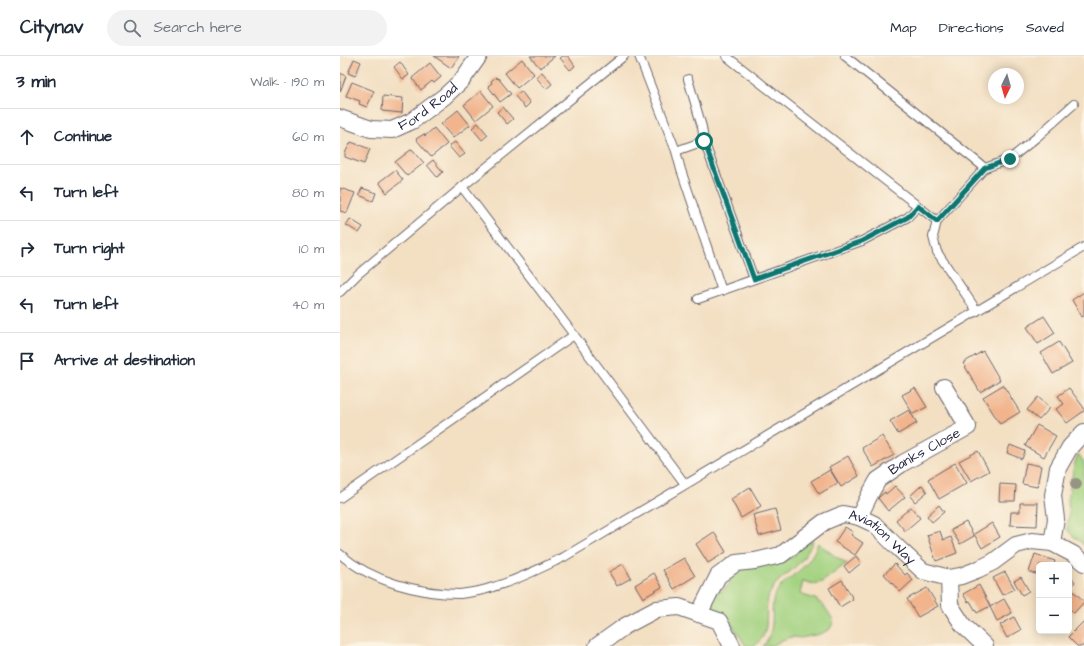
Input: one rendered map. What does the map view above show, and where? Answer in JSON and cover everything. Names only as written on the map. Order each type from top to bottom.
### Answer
[{"type":"street","name":"Ford Road","points":[[340,118],[371,129],[392,130],[412,121],[445,96],[462,80],[480,56]]},
{"type":"street","name":"Banks Close","points":[[859,517],[878,480],[903,463],[968,427],[944,388]]},
{"type":"street","points":[[1052,543],[1056,519],[1053,495],[1058,468],[1070,447],[1084,432]]},
{"type":"street","name":"Aviation Way","points":[[699,614],[718,576],[736,563],[755,561],[781,555],[824,522],[843,514],[859,517],[874,524],[923,571],[949,578],[961,576],[979,569],[993,562],[1016,545],[1032,541],[1052,543],[1073,554],[1084,563]]},
{"type":"street","points":[[949,578],[950,605],[963,625],[985,646]]},
{"type":"street","points":[[596,646],[625,626],[657,609],[679,607],[719,622],[732,646]]},
{"type":"lane","points":[[340,292],[357,275],[462,187],[624,56]]},
{"type":"lane","points":[[639,56],[676,151],[681,170],[722,290]]},
{"type":"lane","points":[[726,56],[937,221]]},
{"type":"lane","points":[[845,56],[985,168]]},
{"type":"lane","points":[[688,79],[702,127],[704,141],[754,279]]},
{"type":"lane","points":[[977,311],[937,252],[933,237],[937,221],[985,168],[1010,159],[1038,137],[1074,104]]},
{"type":"lane","points":[[676,151],[704,141]]},
{"type":"lane","points":[[462,187],[685,484]]},
{"type":"lane","points":[[698,299],[862,241],[908,217],[918,206]]},
{"type":"lane","points":[[340,554],[350,562],[368,572],[398,585],[428,591],[461,594],[492,587],[526,576],[564,557],[1084,247]]},
{"type":"lane","points":[[340,498],[574,335]]},
{"type":"green space","points":[[1078,454],[1084,462],[1084,545],[1067,529],[1069,515],[1068,500],[1074,465]]},
{"type":"green space","points":[[813,541],[807,553],[799,563],[773,587],[767,601],[766,626],[764,633],[755,646],[746,646],[733,626],[725,623],[712,611],[710,607],[715,591],[722,591],[730,583],[730,575],[734,571],[790,558],[803,546]]},
{"type":"green space","points":[[818,543],[836,557],[847,563],[822,582],[814,584],[803,581],[800,594],[815,599],[824,606],[832,618],[833,623],[831,627],[829,630],[820,634],[801,638],[792,637],[782,640],[772,646],[763,646],[771,629],[773,602],[777,591],[806,563],[813,554]]},
{"type":"building","points":[[434,56],[459,56],[451,68]]},
{"type":"building","points":[[530,56],[555,56],[540,68]]},
{"type":"building","points":[[563,56],[568,56],[575,66],[570,70],[560,58]]},
{"type":"building","points":[[354,59],[361,62],[355,76],[348,73]]},
{"type":"building","points":[[522,59],[534,74],[517,88],[505,73]]},
{"type":"building","points":[[400,62],[409,75],[403,79],[394,67]]},
{"type":"building","points":[[430,63],[441,77],[434,83],[432,81],[421,90],[412,78]]},
{"type":"building","points":[[542,72],[552,84],[546,89],[536,77]]},
{"type":"building","points":[[340,73],[346,76],[340,92]]},
{"type":"building","points":[[496,77],[511,94],[500,102],[488,86]]},
{"type":"building","points":[[352,82],[374,91],[367,107],[359,104],[360,101],[346,96]]},
{"type":"building","points":[[481,91],[493,106],[476,120],[464,105]]},
{"type":"building","points":[[521,91],[530,103],[525,108],[515,96]]},
{"type":"building","points":[[383,96],[403,98],[402,113],[382,111]]},
{"type":"building","points":[[503,107],[513,119],[507,124],[497,112]]},
{"type":"building","points":[[458,110],[470,125],[453,138],[441,124]]},
{"type":"building","points":[[478,123],[488,135],[482,140],[472,128]]},
{"type":"building","points":[[434,128],[447,144],[431,157],[416,139],[424,134],[425,136]]},
{"type":"building","points":[[351,142],[370,149],[364,164],[345,157],[345,153]]},
{"type":"building","points":[[455,142],[465,154],[459,158],[449,146]]},
{"type":"building","points":[[412,149],[424,163],[407,176],[395,162]]},
{"type":"building","points":[[433,160],[443,172],[437,177],[427,165]]},
{"type":"building","points":[[395,170],[403,180],[387,193],[379,182]]},
{"type":"building","points":[[340,188],[355,193],[347,213],[340,211]]},
{"type":"building","points":[[362,188],[376,193],[373,201],[359,195]]},
{"type":"building","points":[[350,219],[363,227],[359,233],[346,225]]},
{"type":"building","points":[[1084,292],[1084,316],[1082,317],[1072,300]]},
{"type":"building","points":[[1044,316],[1055,333],[1038,344],[1027,327]]},
{"type":"building","points":[[1059,342],[1072,363],[1053,374],[1041,353]]},
{"type":"building","points":[[983,351],[1000,380],[980,392],[963,363]]},
{"type":"building","points":[[1003,385],[1020,412],[1000,424],[983,397]]},
{"type":"building","points":[[915,388],[927,407],[913,414],[902,395]]},
{"type":"building","points":[[1069,388],[1084,408],[1084,411],[1067,423],[1056,409],[1064,404],[1058,396]]},
{"type":"building","points":[[1038,397],[1050,408],[1039,420],[1027,410]]},
{"type":"building","points":[[909,410],[917,423],[898,434],[890,421]]},
{"type":"building","points":[[1037,425],[1056,436],[1044,457],[1025,446]]},
{"type":"building","points":[[882,436],[894,455],[873,467],[862,448]]},
{"type":"building","points":[[1010,445],[1025,451],[1022,459],[1007,453]]},
{"type":"building","points":[[978,451],[989,471],[971,481],[959,461]]},
{"type":"building","points":[[848,456],[859,476],[841,487],[829,467]]},
{"type":"building","points":[[955,463],[967,483],[939,499],[928,479]]},
{"type":"building","points":[[1026,463],[1041,466],[1037,487],[1022,484]]},
{"type":"building","points":[[830,470],[838,483],[819,494],[811,481]]},
{"type":"building","points":[[1000,484],[1016,485],[1015,501],[999,501]]},
{"type":"building","points":[[922,485],[927,492],[915,502],[910,496]]},
{"type":"building","points":[[895,486],[905,497],[888,511],[878,498],[885,492],[886,494]]},
{"type":"building","points":[[750,487],[761,506],[741,518],[731,499]]},
{"type":"building","points":[[1020,503],[1038,503],[1037,526],[1010,525],[1011,512],[1020,512]]},
{"type":"building","points":[[939,505],[944,512],[932,522],[927,516]]},
{"type":"building","points":[[911,507],[920,518],[905,531],[896,520]]},
{"type":"building","points":[[775,509],[781,530],[759,536],[753,515]]},
{"type":"building","points":[[966,522],[974,536],[960,544],[951,530]]},
{"type":"building","points":[[992,523],[1000,537],[982,548],[974,534]]},
{"type":"building","points":[[845,527],[853,532],[851,535],[863,543],[855,555],[835,542]]},
{"type":"building","points":[[940,531],[943,540],[951,537],[957,553],[936,561],[927,535]]},
{"type":"building","points":[[714,532],[726,552],[708,563],[696,544]]},
{"type":"building","points":[[1035,554],[1055,561],[1036,562],[1036,574],[1029,572]]},
{"type":"building","points":[[856,556],[861,563],[849,573],[844,566]]},
{"type":"building","points":[[684,558],[695,576],[674,589],[663,570]]},
{"type":"building","points":[[623,564],[631,578],[617,586],[609,572]]},
{"type":"building","points":[[895,564],[905,575],[907,573],[913,580],[900,592],[884,574]]},
{"type":"building","points":[[1005,572],[1015,589],[1002,595],[993,578]]},
{"type":"building","points":[[654,573],[662,587],[643,598],[635,585]]},
{"type":"building","points":[[1021,577],[1029,591],[1022,595],[1014,581]]},
{"type":"building","points":[[1072,578],[1075,582],[1072,586]]},
{"type":"building","points":[[842,580],[853,599],[840,607],[829,588]]},
{"type":"building","points":[[979,585],[990,606],[977,613],[970,601],[968,602],[963,594]]},
{"type":"building","points":[[927,588],[938,606],[918,617],[907,599]]},
{"type":"building","points":[[1072,590],[1084,601],[1074,613],[1072,611]]},
{"type":"building","points":[[1004,599],[1012,613],[997,621],[990,607]]},
{"type":"building","points":[[1014,617],[1021,630],[1007,638],[1000,625]]},
{"type":"building","points":[[1084,621],[1084,646],[1077,646],[1068,637]]},
{"type":"route","points":[[704,141],[754,279],[862,241],[908,217],[918,206],[937,221],[985,168],[1010,159]]}]
